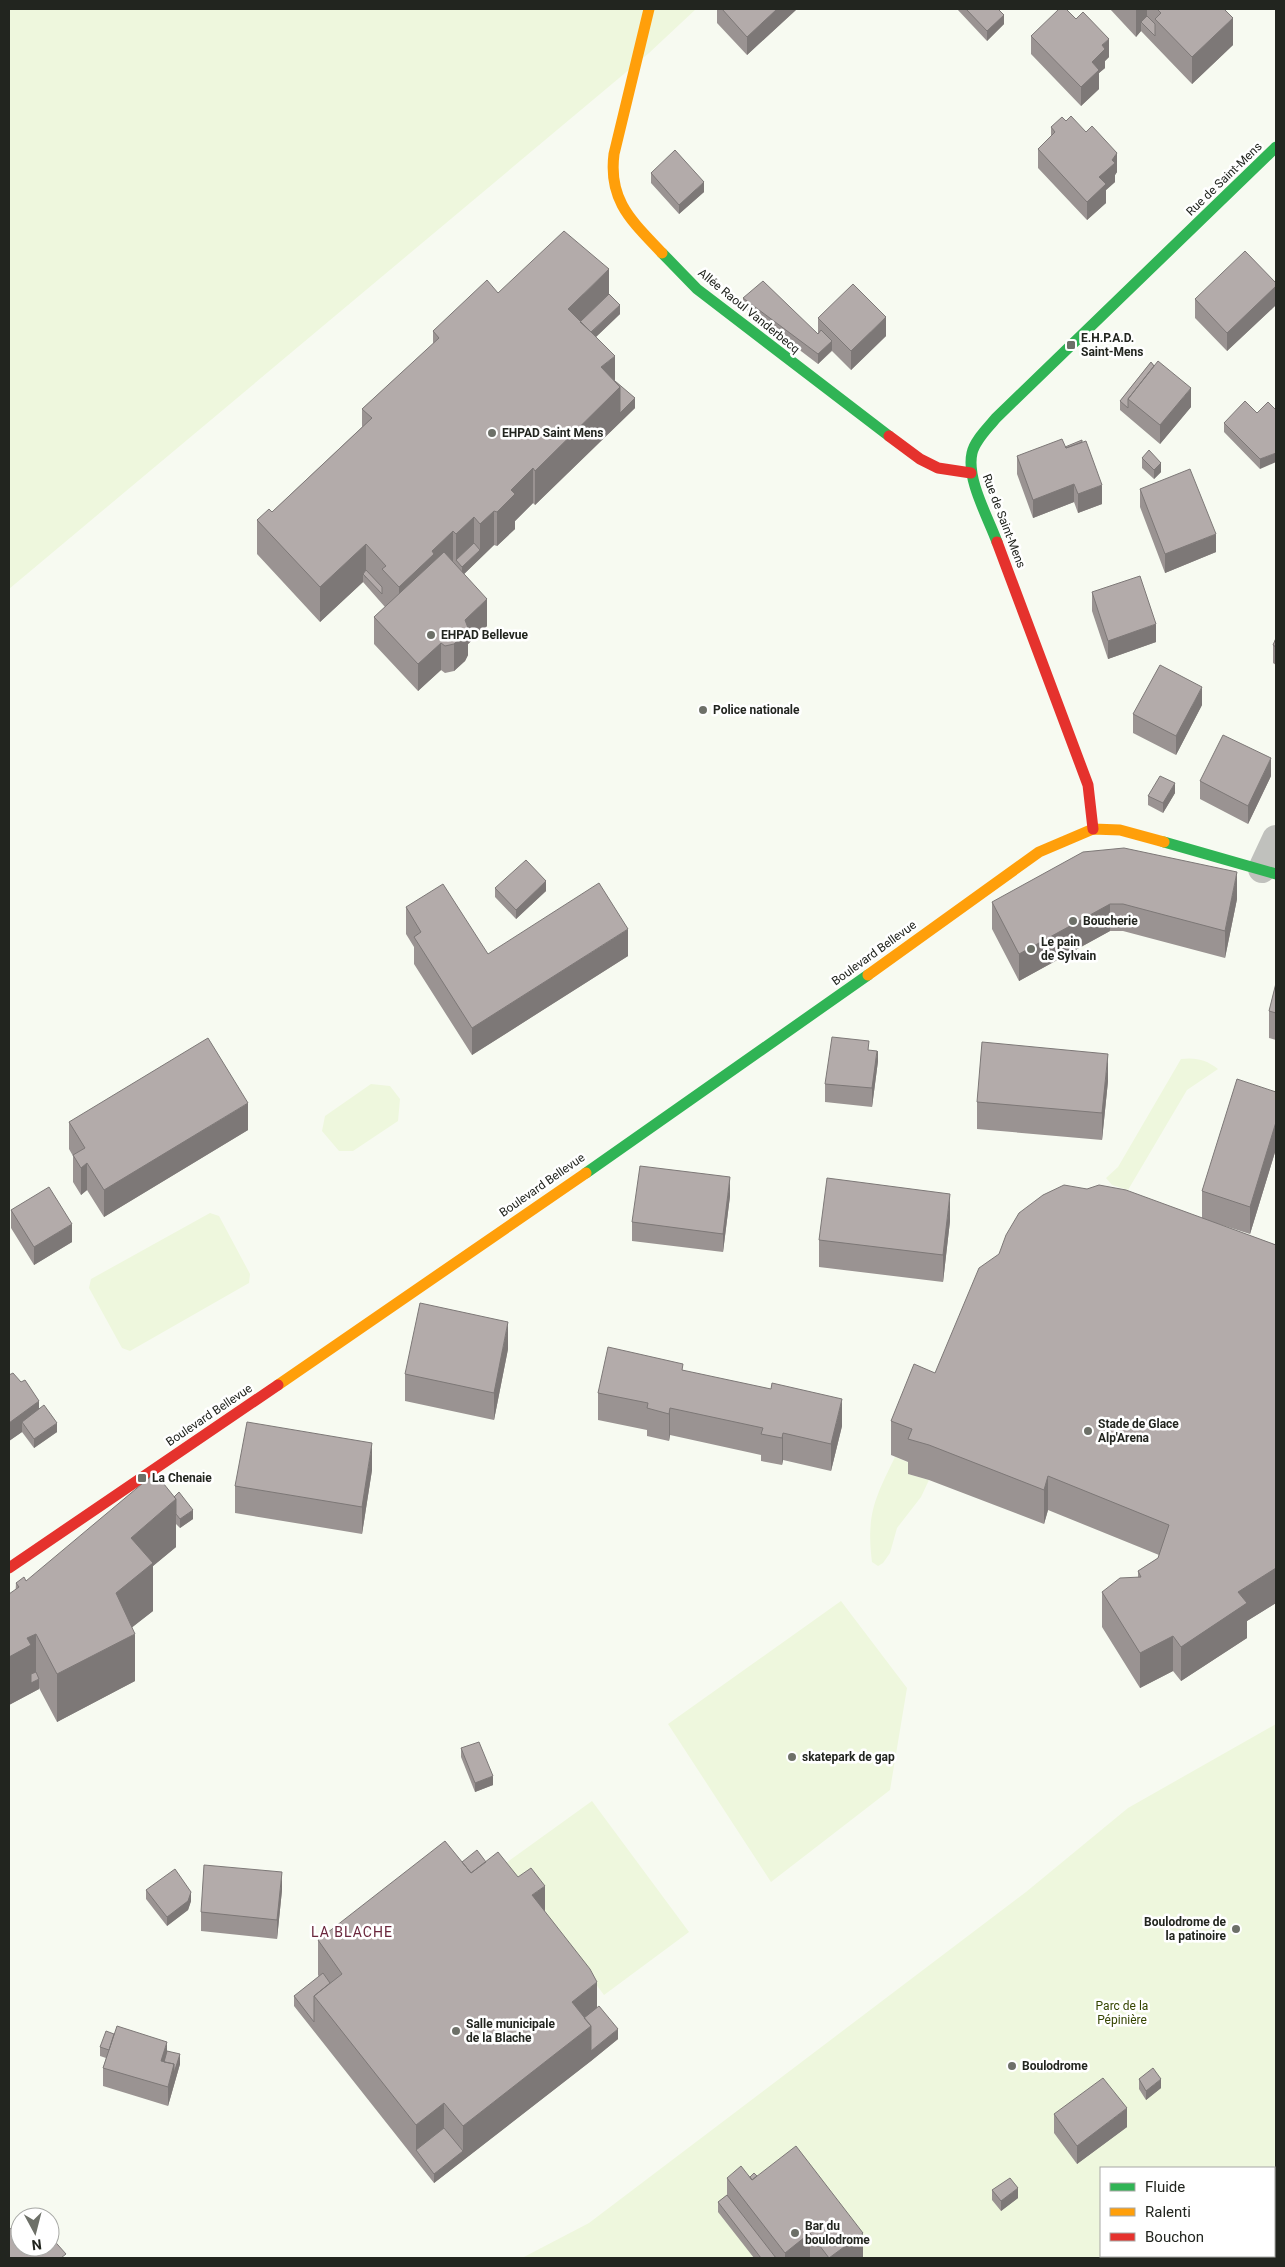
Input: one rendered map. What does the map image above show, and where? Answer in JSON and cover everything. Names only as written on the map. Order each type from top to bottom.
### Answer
[{"type":"street","name":"Allée Raoul Vanderbecq","points":[[649,9],[614,154],[612,171],[615,191],[621,205],[645,235],[697,289],[799,369],[920,459],[938,468],[971,473]]},
{"type":"street","name":"Rue de Saint-Mens","points":[[1093,829],[1088,785],[971,473],[972,452],[980,436],[996,418],[1276,147]]},
{"type":"street","points":[[1093,829],[1120,830],[1269,872],[1276,839]]},
{"type":"street","name":"Boulevard Bellevue","points":[[9,1568],[783,1036],[1039,852],[1093,829]]},
{"type":"green space","points":[[9,9],[696,9],[649,53],[9,589]]},
{"type":"green space","points":[[1192,1058],[1201,1060],[1210,1063],[1218,1069],[1187,1090],[1128,1190],[1112,1185],[1106,1178],[1118,1167],[1181,1059]]},
{"type":"green space","points":[[371,1084],[390,1086],[400,1099],[398,1121],[353,1151],[339,1151],[322,1131],[325,1116]]},
{"type":"green space","points":[[210,1213],[219,1216],[250,1274],[249,1283],[130,1351],[122,1348],[89,1288],[91,1279]]},
{"type":"green space","points":[[895,1457],[912,1464],[908,1474],[929,1480],[921,1497],[897,1528],[890,1553],[883,1563],[878,1566],[872,1562],[870,1546],[871,1519],[877,1496]]},
{"type":"green space","name":"skatepark de gap","points":[[841,1601],[907,1688],[890,1790],[771,1882],[668,1724]]},
{"type":"green space","name":"Parc de la Pépinière","points":[[1276,1724],[1276,2258],[522,2258],[589,2223],[1026,1892],[1128,1808]]},
{"type":"green space","points":[[592,1801],[689,1932],[604,1995],[506,1863]]},
{"type":"building","points":[[722,9],[777,9],[747,37]]},
{"type":"building","points":[[966,9],[998,9],[1004,15],[987,31]]},
{"type":"building","points":[[1059,9],[1066,9],[1076,19],[1083,12],[1109,39],[1102,45],[1105,49],[1092,62],[1099,70],[1081,87],[1031,36]]},
{"type":"building","points":[[1157,9],[1224,9],[1233,18],[1192,57],[1155,19],[1161,13]]},
{"type":"building","points":[[1147,16],[1155,24],[1155,36],[1141,22]]},
{"type":"building","points":[[1071,116],[1086,132],[1092,126],[1117,153],[1112,160],[1115,163],[1099,177],[1106,184],[1087,202],[1038,149],[1055,132],[1051,127],[1062,117],[1066,121]]},
{"type":"building","points":[[675,150],[704,182],[679,205],[651,173]]},
{"type":"building","name":"EHPAD Saint Mens","points":[[564,231],[609,269],[568,309],[615,356],[601,367],[620,387],[535,471],[533,468],[511,490],[515,494],[497,512],[494,511],[480,524],[474,517],[456,534],[453,531],[432,551],[434,554],[399,587],[382,569],[386,566],[366,544],[320,587],[257,520],[269,509],[272,512],[372,418],[362,409],[439,338],[433,331],[487,280],[498,293]]},
{"type":"building","points":[[1245,251],[1276,283],[1276,286],[1227,333],[1195,299]]},
{"type":"building","points":[[763,281],[818,334],[821,330],[832,341],[818,354],[743,298]]},
{"type":"building","points":[[853,284],[886,317],[851,351],[818,318]]},
{"type":"building","points":[[609,294],[620,305],[591,332],[580,322]]},
{"type":"building","points":[[1158,361],[1191,388],[1160,425],[1128,399]]},
{"type":"building","points":[[1151,362],[1154,366],[1128,399],[1128,408],[1120,401]]},
{"type":"building","points":[[615,381],[635,398],[620,413],[620,387]]},
{"type":"building","points":[[1245,401],[1257,413],[1268,402],[1276,410],[1276,453],[1260,459],[1224,423]]},
{"type":"building","points":[[1062,439],[1066,448],[1086,441],[1102,485],[1078,494],[1074,484],[1033,500],[1017,456]]},
{"type":"building","points":[[1082,440],[1082,442],[1065,447]]},
{"type":"building","points":[[1149,450],[1161,463],[1154,470],[1142,458]]},
{"type":"building","points":[[1190,469],[1216,534],[1165,554],[1140,489]]},
{"type":"building","points":[[474,543],[480,550],[462,567],[456,560]]},
{"type":"building","points":[[444,552],[487,599],[465,620],[468,628],[465,634],[454,644],[445,646],[441,643],[418,664],[374,617]]},
{"type":"building","points":[[366,570],[382,587],[382,594],[363,574]]},
{"type":"building","points":[[1140,576],[1156,624],[1108,641],[1092,592]]},
{"type":"building","points":[[1160,665],[1202,687],[1176,736],[1133,714]]},
{"type":"building","points":[[1223,735],[1271,758],[1248,806],[1200,781]]},
{"type":"building","points":[[1160,776],[1175,783],[1163,803],[1148,796]]},
{"type":"building","points":[[1124,848],[1237,872],[1225,931],[1123,904],[1110,904],[1019,954],[992,902],[1083,852]]},
{"type":"building","points":[[526,860],[546,881],[516,910],[495,888]]},
{"type":"building","points":[[599,883],[628,929],[472,1028],[414,937],[421,932],[406,907],[443,884],[488,954]]},
{"type":"building","points":[[1276,983],[1276,1013],[1269,1011]]},
{"type":"building","points":[[832,1037],[869,1041],[868,1050],[877,1051],[872,1088],[825,1084]]},
{"type":"building","points":[[208,1038],[248,1103],[104,1190],[87,1163],[81,1168],[73,1155],[85,1148],[69,1122]]},
{"type":"building","points":[[982,1042],[1108,1054],[1102,1113],[977,1102]]},
{"type":"building","points":[[1237,1079],[1276,1092],[1276,1122],[1250,1207],[1202,1191]]},
{"type":"building","points":[[640,1166],[730,1177],[723,1234],[632,1222]]},
{"type":"building","points":[[827,1178],[950,1194],[943,1255],[819,1240]]},
{"type":"building","name":"Stade de Glace Alp'Arena","points":[[1064,1185],[1087,1189],[1099,1185],[1126,1190],[1276,1245],[1276,1568],[1238,1592],[1247,1603],[1181,1647],[1173,1636],[1140,1653],[1102,1592],[1120,1578],[1141,1577],[1138,1571],[1158,1558],[1169,1525],[1048,1476],[1044,1490],[929,1445],[908,1439],[912,1429],[891,1421],[914,1364],[935,1373],[979,1268],[999,1254],[1006,1235],[1019,1213],[1043,1195]]},
{"type":"building","points":[[49,1187],[72,1224],[34,1247],[11,1210]]},
{"type":"building","points":[[420,1303],[508,1322],[494,1393],[405,1374]]},
{"type":"building","points":[[608,1347],[683,1364],[682,1370],[771,1389],[772,1383],[842,1399],[831,1444],[783,1433],[782,1438],[761,1434],[763,1428],[670,1408],[669,1414],[647,1408],[648,1403],[598,1393]]},
{"type":"building","points":[[13,1373],[21,1382],[25,1380],[39,1401],[9,1423],[9,1375]]},
{"type":"building","points":[[44,1405],[57,1423],[34,1439],[22,1422]]},
{"type":"building","points":[[247,1422],[372,1443],[362,1507],[235,1486]]},
{"type":"building","points":[[155,1473],[176,1499],[131,1538],[153,1563],[116,1593],[135,1634],[57,1674],[36,1634],[27,1638],[31,1645],[9,1657],[9,1594],[19,1587],[16,1583],[24,1577],[26,1581]]},
{"type":"building","points":[[179,1492],[193,1510],[180,1519],[176,1514],[176,1499],[174,1497]]},
{"type":"building","points":[[36,1672],[39,1679],[31,1683],[31,1674]]},
{"type":"building","points":[[479,1742],[493,1776],[475,1783],[461,1748]]},
{"type":"building","points":[[445,1841],[471,1873],[498,1852],[518,1877],[531,1868],[545,1886],[532,1895],[590,1969],[597,1982],[572,2002],[591,2026],[463,2126],[444,2103],[416,2125],[314,1996],[342,1974],[318,1940]]},
{"type":"building","points":[[477,1850],[486,1862],[471,1873],[462,1862]]},
{"type":"building","points":[[204,1865],[282,1872],[277,1920],[201,1912]]},
{"type":"building","points":[[175,1869],[191,1892],[188,1901],[167,1917],[146,1890]]},
{"type":"building","points":[[323,1973],[330,1983],[314,1996],[314,2022],[294,1996]]},
{"type":"building","points":[[599,2006],[618,2029],[591,2051],[591,2026],[584,2018]]},
{"type":"building","points":[[117,2026],[167,2042],[161,2061],[174,2064],[168,2087],[103,2068]]},
{"type":"building","points":[[106,2031],[114,2034],[109,2050],[100,2047]]},
{"type":"building","points":[[167,2051],[180,2054],[174,2073],[174,2064],[164,2062]]},
{"type":"building","points":[[1153,2068],[1161,2079],[1146,2091],[1139,2079]]},
{"type":"building","points":[[1103,2078],[1127,2108],[1077,2146],[1054,2114]]},
{"type":"building","points":[[444,2128],[463,2151],[434,2174],[416,2150]]},
{"type":"building","points":[[796,2146],[863,2233],[829,2258],[810,2233],[785,2253],[727,2178],[741,2166],[752,2180]]},
{"type":"building","points":[[754,2173],[757,2176],[752,2180],[750,2177]]},
{"type":"building","points":[[1010,2178],[1018,2188],[1001,2201],[992,2190]]},
{"type":"building","points":[[727,2195],[776,2258],[761,2258],[718,2202]]},
{"type":"building","points":[[9,2230],[10,2257],[60,2257],[60,2247],[66,2254],[61,2258],[9,2258]]},
{"type":"traffic: fast","points":[[997,542],[979,498],[972,474],[972,453],[979,439],[996,418],[1276,147]]},
{"type":"traffic: fast","points":[[662,253],[697,289],[889,436]]},
{"type":"traffic: fast","points":[[1164,842],[1276,874]]},
{"type":"traffic: fast","points":[[586,1173],[868,975]]},
{"type":"traffic: slow","points":[[649,9],[614,154],[613,170],[615,185],[624,209],[641,231],[662,253]]},
{"type":"traffic: slow","points":[[868,975],[1039,852],[1093,829],[1120,830],[1164,842]]},
{"type":"traffic: slow","points":[[278,1385],[586,1173]]},
{"type":"traffic: jam","points":[[889,436],[920,459],[938,468],[971,473]]},
{"type":"traffic: jam","points":[[997,542],[1088,785],[1093,829]]},
{"type":"traffic: jam","points":[[9,1568],[278,1385]]},
{"type":"place","name":"E.H.P.A.D. Saint-Mens","points":[[1071,345]]},
{"type":"place","name":"EHPAD Saint Mens","points":[[492,433]]},
{"type":"place","name":"EHPAD Bellevue","points":[[431,635]]},
{"type":"place","name":"Police nationale","points":[[703,710]]},
{"type":"place","name":"Boucherie","points":[[1073,921]]},
{"type":"place","name":"Le pain de Sylvain","points":[[1031,949]]},
{"type":"place","name":"Stade de Glace Alp'Arena","points":[[1088,1431]]},
{"type":"place","name":"La Chenaie","points":[[142,1478]]},
{"type":"place","name":"skatepark de gap","points":[[792,1757]]},
{"type":"place","name":"Boulodrome de la patinoire","points":[[1236,1929]]},
{"type":"place","name":"Salle municipale de la Blache","points":[[456,2031]]},
{"type":"place","name":"Boulodrome","points":[[1012,2066]]},
{"type":"place","name":"Bar du boulodrome","points":[[795,2233]]},
{"type":"district","name":"LA BLACHE","points":[[352,1932]]}]
